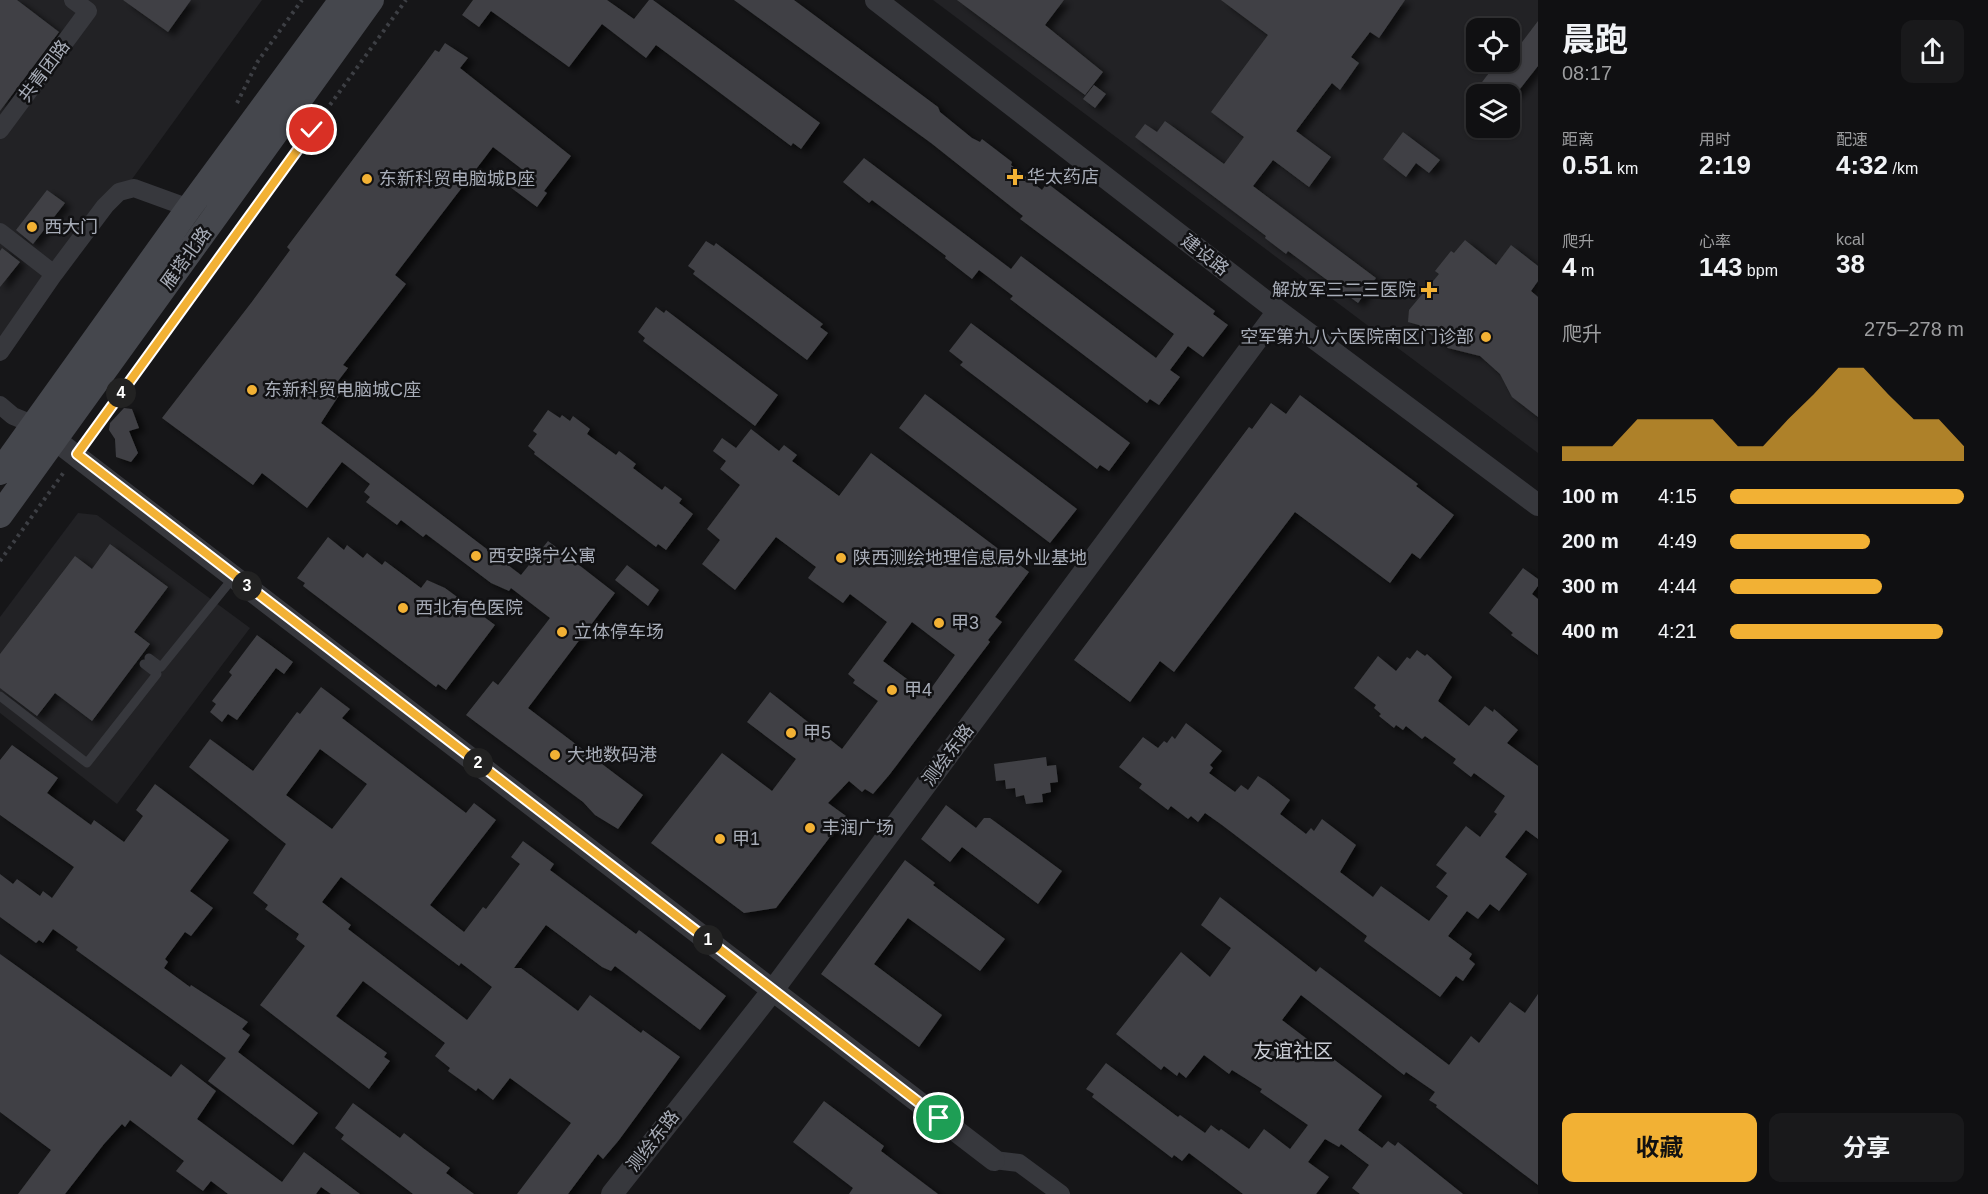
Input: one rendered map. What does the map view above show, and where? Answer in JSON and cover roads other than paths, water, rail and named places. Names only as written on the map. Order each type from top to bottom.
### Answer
[{"type":"main road","name":"雁塔北路","points":[[0,472],[45,432],[371,0]]},
{"type":"main road","name":"雁塔北路","points":[[0,515],[45,432],[189,208],[341,1]]},
{"type":"street","name":"共青团路","points":[[0,130],[88,11],[73,0]]},
{"type":"street","name":"建设路","points":[[876,0],[1278,311],[1538,505]]},
{"type":"street","points":[[0,352],[54,274],[119,192],[134,188],[189,208]]},
{"type":"street","points":[[0,232],[54,274]]},
{"type":"street","name":"测绘东路","points":[[612,1194],[773,990],[1278,311]]},
{"type":"street","points":[[0,405],[13,416],[45,432],[77,454],[994,1160],[1019,1163],[1061,1194]]},
{"type":"lane","points":[[0,696],[87,763],[157,674],[146,661],[161,667],[234,576]]},
{"type":"place","name":"华太药店","points":[[1015,177]]},
{"type":"place","name":"东新科贸电脑城B座","points":[[367,179]]},
{"type":"place","name":"西大门","points":[[32,227]]},
{"type":"place","name":"解放军三二三医院","points":[[1429,290]]},
{"type":"place","name":"空军第九八六医院南区门诊部","points":[[1486,337]]},
{"type":"place","name":"东新科贸电脑城C座","points":[[252,390]]},
{"type":"place","name":"西安晓宁公寓","points":[[476,556]]},
{"type":"place","name":"陕西测绘地理信息局外业基地","points":[[841,558]]},
{"type":"place","name":"西北有色医院","points":[[403,608]]},
{"type":"place","name":"甲3","points":[[939,623]]},
{"type":"place","name":"立体停车场","points":[[562,632]]},
{"type":"place","name":"甲4","points":[[892,690]]},
{"type":"place","name":"甲5","points":[[791,733]]},
{"type":"place","name":"大地数码港","points":[[555,755]]},
{"type":"place","name":"丰润广场","points":[[810,828]]},
{"type":"place","name":"甲1","points":[[720,839]]},
{"type":"district","name":"友谊社区","points":[[1293,1051]]}]
